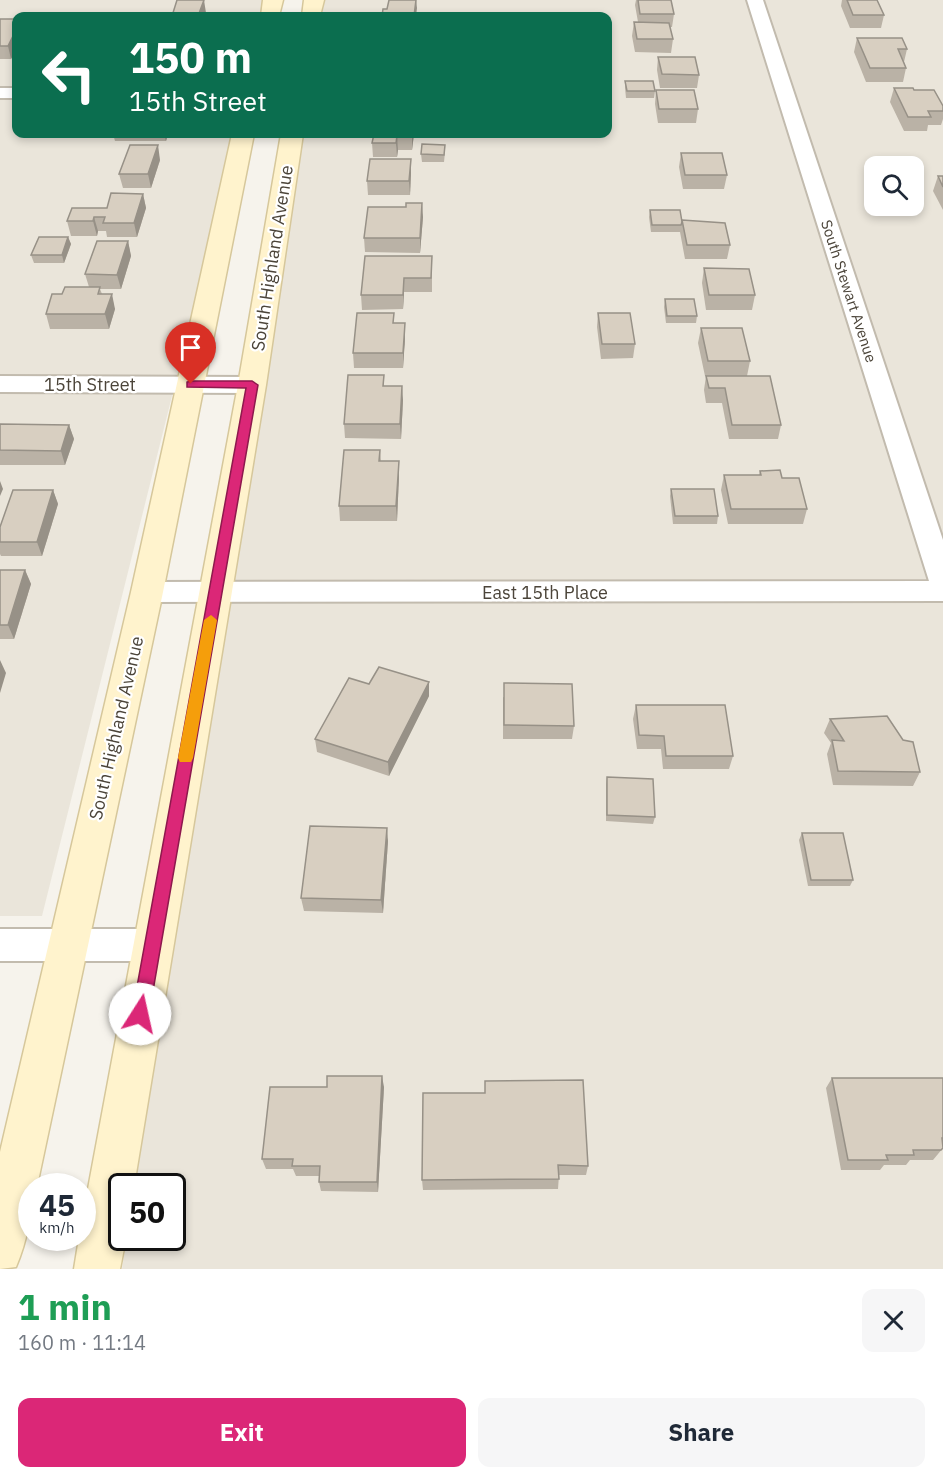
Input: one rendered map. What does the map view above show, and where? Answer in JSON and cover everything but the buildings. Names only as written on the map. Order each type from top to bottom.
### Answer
[{"type":"main road","name":"South Highland Avenue","points":[[0,1251],[66,946],[147,592],[242,138]]},
{"type":"main road","name":"South Highland Avenue","points":[[97,1269],[252,385],[291,138]]},
{"type":"street","name":"South Stewart Avenue","points":[[755,0],[943,581]]},
{"type":"street","name":"15th Street","points":[[0,384],[252,385]]},
{"type":"street","name":"East 15th Place","points":[[147,592],[943,591]]},
{"type":"street","points":[[0,945],[152,945]]},
{"type":"shaded area","points":[[0,0],[265,0],[262,12],[12,12],[12,138],[233,138],[178,372],[42,916],[0,916]]},
{"type":"shaded area","points":[[315,0],[943,0],[943,582],[227,584],[294,138],[612,138],[612,12],[313,12]]},
{"type":"shaded area","points":[[943,602],[943,1269],[122,1269],[125,1251],[186,1251],[186,1173],[137,1173],[226,603]]},
{"type":"slow traffic","points":[[186,758],[211,620]]},
{"type":"route","points":[[140,1014],[252,385],[191,384]]}]
